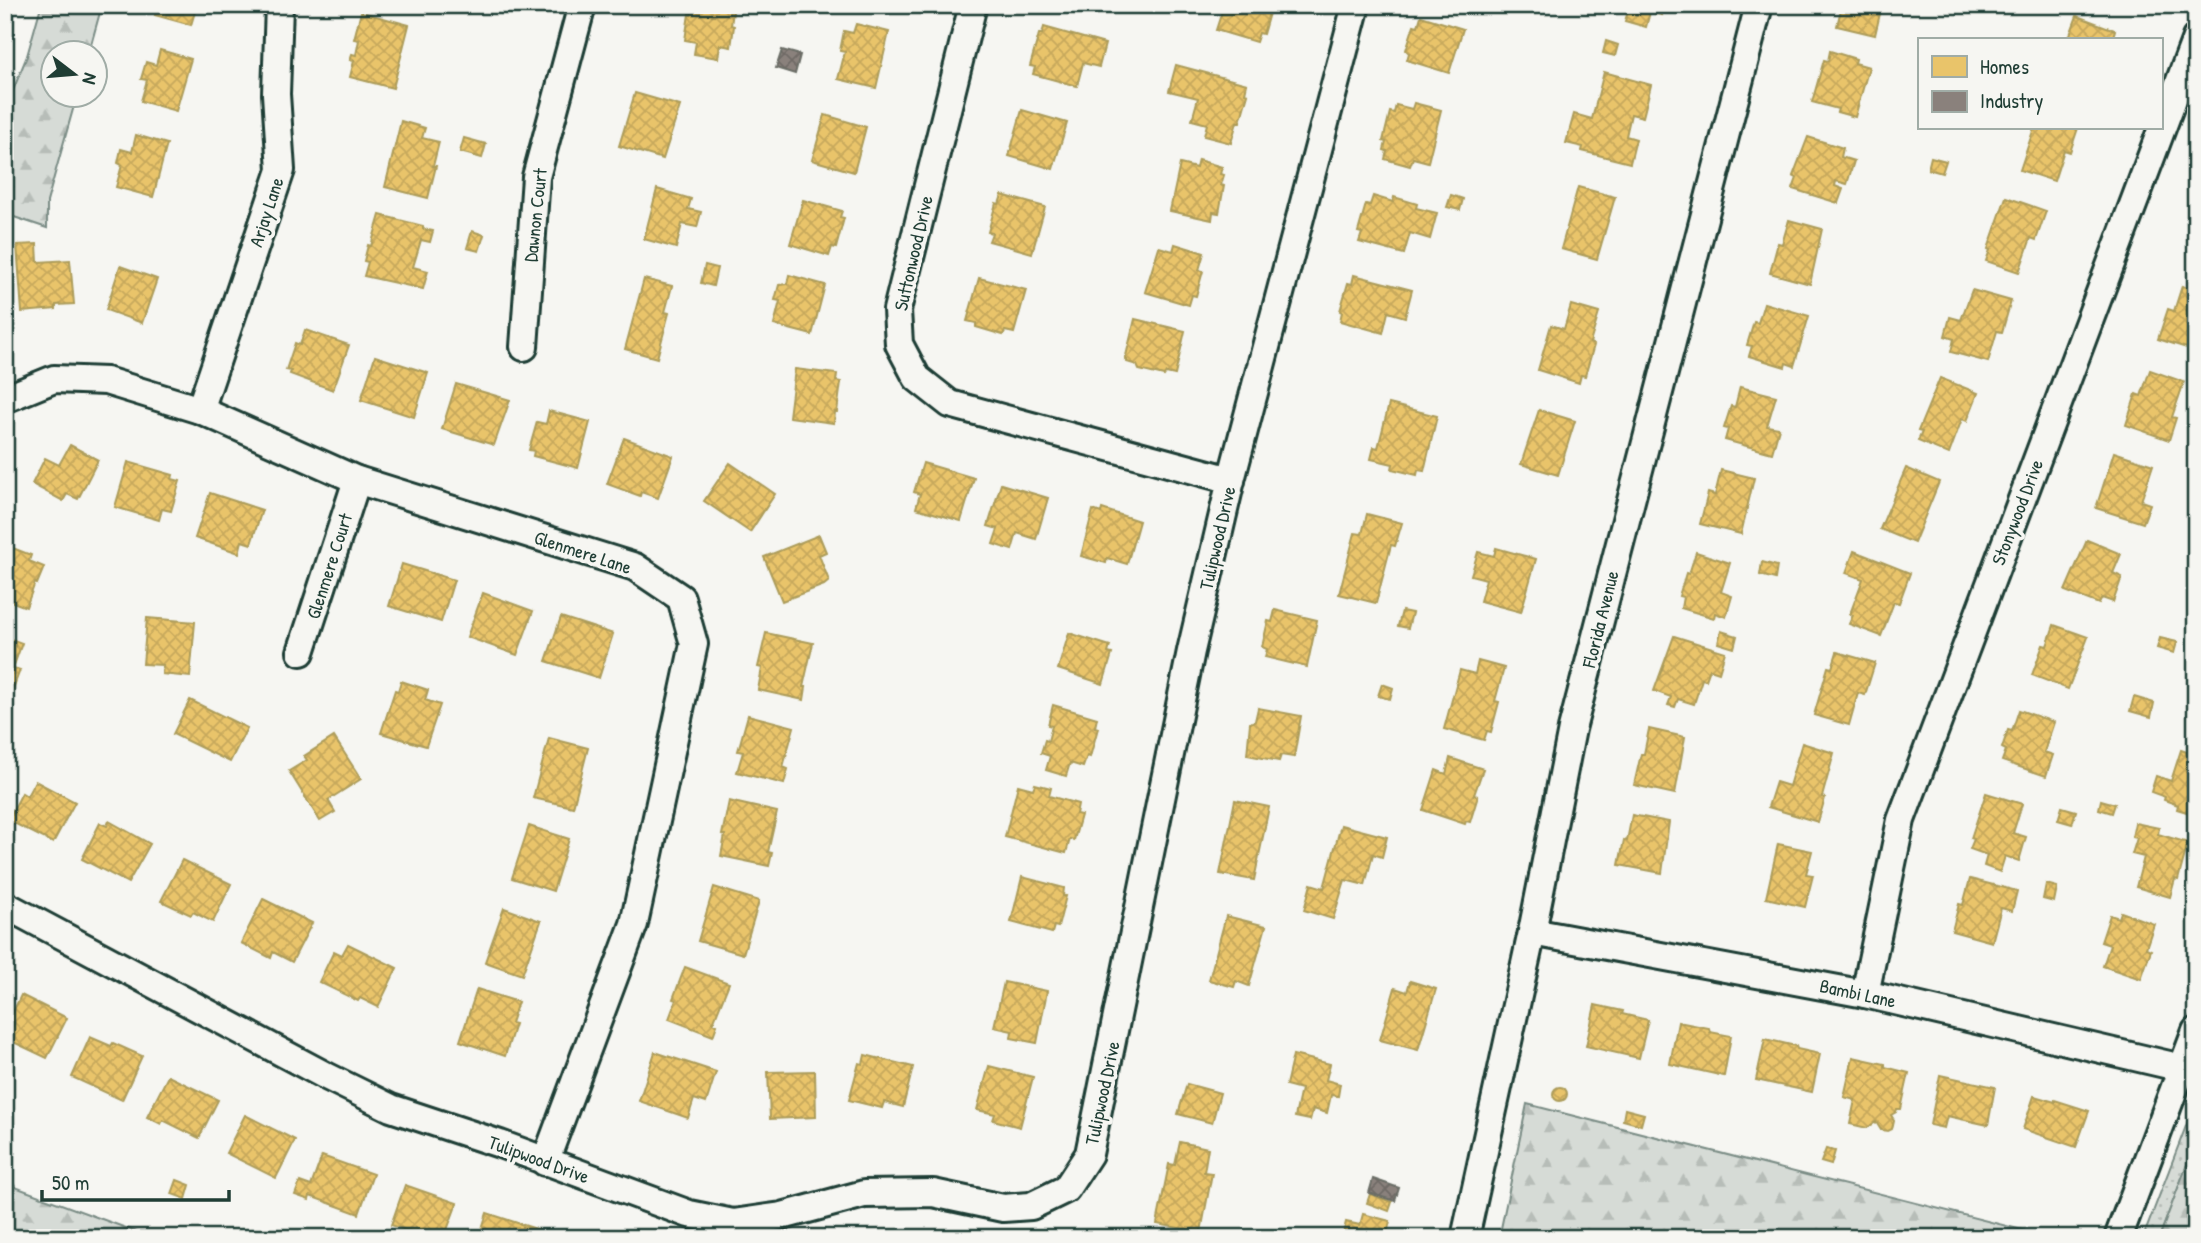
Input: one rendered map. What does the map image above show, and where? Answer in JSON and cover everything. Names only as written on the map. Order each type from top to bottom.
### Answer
[{"type":"street","name":"Arjay Lane","points":[[200,410],[281,170],[276,94],[279,5]]},
{"type":"street","name":"Dawnon Court","points":[[524,347],[536,177],[582,5]]},
{"type":"street","name":"Suttonwood Drive","points":[[973,5],[897,310],[899,344],[911,367],[917,378],[950,404],[1231,480]]},
{"type":"street","name":"Tulipwood Drive","points":[[5,905],[391,1108],[500,1144],[689,1214],[733,1223],[782,1216],[864,1194],[933,1194],[1003,1208],[1031,1206],[1066,1189],[1089,1154],[1191,651],[1231,480],[1356,5]]},
{"type":"street","name":"Florida Avenue","points":[[1465,1238],[1532,932],[1572,729],[1759,5]]},
{"type":"street","name":"Stonywood Drive","points":[[2162,128],[2196,38]]},
{"type":"street","name":"Stonywood Drive","points":[[1865,994],[1901,820],[2161,130]]},
{"type":"street","name":"Glenmere Lane","points":[[5,398],[54,379],[106,382],[200,410],[357,480],[635,567],[681,598],[694,644],[634,924],[545,1162]]},
{"type":"street","name":"Glenmere Court","points":[[301,652],[357,480]]},
{"type":"street","name":"Bambi Lane","points":[[1532,932],[1865,994],[2182,1068]]},
{"type":"street","points":[[2118,1238],[2196,1031]]},
{"type":"green space","points":[[102,5],[93,38],[38,38],[38,108],[73,108],[47,202],[47,228],[5,214],[5,110],[27,56],[41,6]]},
{"type":"green space","points":[[2196,1100],[2196,1141],[2159,1238],[2143,1238]]},
{"type":"green space","points":[[1527,1104],[2054,1238],[1499,1238]]},
{"type":"green space","points":[[2196,1141],[2196,1238],[2159,1238]]},
{"type":"green space","points":[[5,1166],[15,1187],[153,1238],[5,1238]]},
{"type":"building: Homes","points":[[158,5],[197,5],[191,25],[155,15]]},
{"type":"building: Homes","points":[[693,5],[734,5],[731,47],[720,45],[718,58],[694,54],[696,42],[685,40]]},
{"type":"building: Homes","points":[[1224,5],[1271,6],[1263,34],[1259,33],[1256,42],[1216,30]]},
{"type":"building: Homes","points":[[1630,5],[1665,5],[1662,15],[1650,12],[1646,27],[1625,21]]},
{"type":"building: Homes","points":[[1842,5],[1882,5],[1875,35],[1837,26]]},
{"type":"building: Homes","points":[[361,12],[409,25],[393,88],[350,77],[354,61],[350,60],[352,54],[356,55],[359,40],[354,39]]},
{"type":"building: Homes","points":[[1421,16],[1463,29],[1449,73],[1407,60],[1409,53],[1406,50],[1414,25],[1418,26]]},
{"type":"building: Homes","points":[[2077,16],[2115,30],[2113,38],[2069,38]]},
{"type":"building: Homes","points":[[856,24],[889,32],[876,88],[838,79],[845,52],[840,51],[844,31],[853,33]]},
{"type":"building: Homes","points":[[1044,27],[1105,44],[1099,67],[1083,63],[1077,86],[1033,74],[1035,67],[1030,66],[1039,34],[1042,34]]},
{"type":"building: Homes","points":[[1606,41],[1618,45],[1615,56],[1603,53]]},
{"type":"building: Homes","points":[[160,50],[191,59],[176,111],[141,101],[147,80],[141,79],[146,62],[156,65]]},
{"type":"building: Homes","points":[[1830,51],[1856,59],[1855,63],[1869,67],[1855,117],[1812,102],[1824,60],[1828,61]]},
{"type":"building: Homes","points":[[1176,65],[1247,84],[1245,93],[1248,94],[1231,143],[1204,136],[1207,124],[1192,120],[1198,98],[1169,91]]},
{"type":"building: Homes","points":[[1604,72],[1651,85],[1643,117],[1631,114],[1626,136],[1636,139],[1630,163],[1582,151],[1583,147],[1566,143],[1574,114],[1592,119]]},
{"type":"building: Homes","points":[[635,93],[680,106],[663,159],[619,146]]},
{"type":"building: Homes","points":[[1414,103],[1441,110],[1428,162],[1413,158],[1410,166],[1385,159],[1386,142],[1383,141],[1390,112],[1394,113],[1396,105],[1412,109]]},
{"type":"building: Homes","points":[[1022,110],[1067,123],[1053,169],[1009,156]]},
{"type":"building: Homes","points":[[825,115],[866,127],[854,172],[812,160]]},
{"type":"building: Homes","points":[[401,121],[425,128],[422,138],[439,142],[428,198],[385,187]]},
{"type":"building: Homes","points":[[2033,130],[2077,130],[2070,152],[2064,150],[2054,181],[2020,170]]},
{"type":"building: Homes","points":[[136,135],[167,144],[153,197],[116,187],[122,165],[118,163],[121,149],[132,152]]},
{"type":"building: Homes","points":[[1808,137],[1843,148],[1841,157],[1854,161],[1847,184],[1836,181],[1835,186],[1843,189],[1838,203],[1793,189],[1797,178],[1793,176]]},
{"type":"building: Homes","points":[[464,138],[486,144],[482,158],[460,152]]},
{"type":"building: Homes","points":[[1931,157],[1946,161],[1942,173],[1928,169]]},
{"type":"building: Homes","points":[[1198,160],[1222,167],[1220,174],[1224,175],[1219,213],[1213,212],[1212,220],[1170,211],[1180,164],[1196,168]]},
{"type":"building: Homes","points":[[1578,187],[1615,197],[1597,259],[1561,249]]},
{"type":"building: Homes","points":[[657,189],[691,199],[688,209],[701,212],[697,227],[682,224],[676,248],[644,239]]},
{"type":"building: Homes","points":[[1002,195],[1045,207],[1032,253],[989,241],[992,233],[988,232],[996,203],[999,204]]},
{"type":"building: Homes","points":[[1451,195],[1463,199],[1460,210],[1447,207]]},
{"type":"building: Homes","points":[[1373,196],[1393,202],[1394,197],[1417,204],[1416,208],[1437,213],[1430,239],[1410,233],[1404,254],[1359,242],[1362,233],[1358,232],[1366,204],[1370,205]]},
{"type":"building: Homes","points":[[2006,197],[2046,211],[2036,240],[2031,238],[2019,272],[1986,261]]},
{"type":"building: Homes","points":[[803,200],[842,211],[840,217],[844,218],[836,248],[832,247],[829,256],[790,244]]},
{"type":"building: Homes","points":[[380,215],[433,231],[430,242],[421,240],[413,267],[428,271],[423,289],[364,276],[368,262],[364,261],[368,245],[371,246]]},
{"type":"building: Homes","points":[[1789,220],[1822,229],[1810,284],[1770,273],[1778,243],[1782,244]]},
{"type":"building: Homes","points":[[472,231],[484,235],[479,251],[467,248]]},
{"type":"building: Homes","points":[[37,244],[38,262],[70,260],[74,304],[56,305],[56,309],[22,312],[17,245]]},
{"type":"building: Homes","points":[[1175,244],[1204,253],[1199,270],[1203,271],[1196,296],[1192,295],[1189,305],[1145,292],[1159,247],[1173,251]]},
{"type":"building: Homes","points":[[705,265],[717,268],[713,286],[701,283]]},
{"type":"building: Homes","points":[[120,266],[157,279],[142,323],[106,310]]},
{"type":"building: Homes","points":[[789,275],[825,285],[812,335],[774,325],[780,301],[775,300],[779,285],[787,284]]},
{"type":"building: Homes","points":[[1354,275],[1412,290],[1405,317],[1388,312],[1383,333],[1340,321],[1348,283],[1352,284]]},
{"type":"building: Homes","points":[[979,278],[1026,290],[1014,333],[1005,331],[1003,335],[976,327],[976,323],[967,321]]},
{"type":"building: Homes","points":[[644,279],[672,286],[665,312],[669,313],[657,358],[625,349]]},
{"type":"building: Homes","points":[[2182,286],[2196,290],[2196,351],[2158,339],[2168,309],[2174,311]]},
{"type":"building: Homes","points":[[1972,290],[2011,301],[2002,332],[1997,331],[1988,362],[1951,352],[1954,339],[1945,336],[1950,317],[1961,320]]},
{"type":"building: Homes","points":[[1764,303],[1809,316],[1794,366],[1786,363],[1785,367],[1749,356],[1752,346],[1747,345],[1754,322],[1758,323]]},
{"type":"building: Homes","points":[[1571,305],[1599,313],[1590,343],[1594,345],[1585,376],[1581,375],[1579,383],[1538,370],[1551,325],[1564,329]]},
{"type":"building: Homes","points":[[1135,319],[1185,331],[1175,375],[1166,373],[1164,376],[1139,370],[1137,365],[1125,360]]},
{"type":"building: Homes","points":[[305,330],[349,345],[333,390],[290,374],[291,371],[286,370],[295,343],[300,345]]},
{"type":"building: Homes","points":[[375,356],[428,373],[414,417],[361,400]]},
{"type":"building: Homes","points":[[795,369],[837,374],[836,381],[841,382],[834,423],[789,417]]},
{"type":"building: Homes","points":[[2150,370],[2184,382],[2172,417],[2176,418],[2169,440],[2126,425],[2136,394],[2141,396]]},
{"type":"building: Homes","points":[[1940,378],[1978,393],[1967,421],[1962,419],[1949,454],[1918,441],[1922,432],[1918,431]]},
{"type":"building: Homes","points":[[456,384],[510,400],[494,445],[442,429]]},
{"type":"building: Homes","points":[[1740,387],[1776,396],[1767,426],[1779,428],[1772,453],[1725,440],[1728,429],[1724,428],[1731,406],[1735,407]]},
{"type":"building: Homes","points":[[1389,404],[1437,416],[1424,471],[1418,470],[1417,475],[1392,469],[1393,464],[1371,459],[1374,447],[1378,448]]},
{"type":"building: Homes","points":[[1539,410],[1575,421],[1558,475],[1521,464]]},
{"type":"building: Homes","points":[[549,411],[590,422],[578,468],[533,456],[534,451],[529,450],[537,422],[546,424]]},
{"type":"building: Homes","points":[[624,438],[673,456],[658,498],[641,492],[640,496],[607,484]]},
{"type":"building: Homes","points":[[70,445],[98,460],[78,499],[67,494],[63,501],[32,484],[45,458],[59,465]]},
{"type":"building: Homes","points":[[2114,452],[2153,465],[2141,501],[2150,504],[2143,523],[2096,508]]},
{"type":"building: Homes","points":[[128,462],[173,475],[172,479],[180,481],[171,511],[162,509],[159,520],[115,507]]},
{"type":"building: Homes","points":[[730,463],[775,494],[750,532],[704,501]]},
{"type":"building: Homes","points":[[923,463],[974,478],[961,521],[916,508],[920,494],[914,492]]},
{"type":"building: Homes","points":[[1906,468],[1939,482],[1914,543],[1880,529]]},
{"type":"building: Homes","points":[[1721,470],[1754,478],[1741,534],[1700,524],[1708,493],[1715,495]]},
{"type":"building: Homes","points":[[1001,484],[1048,498],[1036,539],[1017,533],[1012,550],[993,544],[998,529],[988,526]]},
{"type":"building: Homes","points":[[210,493],[262,510],[251,544],[242,541],[239,553],[195,538]]},
{"type":"building: Homes","points":[[1102,509],[1139,521],[1127,564],[1107,558],[1106,563],[1081,556],[1093,510],[1101,513]]},
{"type":"building: Homes","points":[[1367,514],[1402,523],[1395,546],[1391,545],[1376,603],[1339,594],[1355,533],[1362,534]]},
{"type":"building: Homes","points":[[819,535],[826,552],[819,555],[829,581],[782,601],[764,557]]},
{"type":"building: Homes","points":[[2087,540],[2121,554],[2113,573],[2122,577],[2113,602],[2102,598],[2099,604],[2065,591]]},
{"type":"building: Homes","points":[[5,545],[31,555],[29,561],[44,567],[26,607],[5,599]]},
{"type":"building: Homes","points":[[1496,548],[1536,559],[1521,612],[1480,601],[1486,579],[1471,575],[1478,552],[1494,556]]},
{"type":"building: Homes","points":[[1854,551],[1910,573],[1899,603],[1894,602],[1881,636],[1849,624],[1863,579],[1846,573]]},
{"type":"building: Homes","points":[[1696,552],[1730,563],[1721,592],[1732,596],[1726,617],[1715,613],[1714,618],[1681,608],[1683,597],[1679,596]]},
{"type":"building: Homes","points":[[1762,562],[1777,566],[1775,579],[1760,575]]},
{"type":"building: Homes","points":[[402,564],[454,580],[441,622],[389,606]]},
{"type":"building: Homes","points":[[483,593],[533,611],[517,655],[467,637]]},
{"type":"building: Homes","points":[[1275,610],[1317,620],[1307,667],[1265,657],[1267,649],[1262,647],[1268,621],[1272,622]]},
{"type":"building: Homes","points":[[1402,611],[1412,613],[1408,628],[1398,626]]},
{"type":"building: Homes","points":[[561,617],[613,634],[599,678],[546,661]]},
{"type":"building: Homes","points":[[147,618],[195,622],[190,677],[162,674],[163,665],[143,664]]},
{"type":"building: Homes","points":[[2054,625],[2088,637],[2068,689],[2032,675]]},
{"type":"building: Homes","points":[[1721,631],[1737,636],[1734,648],[1718,643]]},
{"type":"building: Homes","points":[[766,633],[813,643],[803,687],[806,687],[804,700],[758,690],[762,668],[758,667]]},
{"type":"building: Homes","points":[[1069,633],[1110,646],[1108,653],[1112,654],[1103,684],[1058,669]]},
{"type":"building: Homes","points":[[1674,636],[1725,652],[1719,672],[1710,669],[1706,680],[1702,679],[1694,704],[1678,699],[1675,707],[1668,705],[1671,697],[1654,691]]},
{"type":"building: Homes","points":[[5,637],[22,643],[13,668],[20,670],[11,694],[5,692]]},
{"type":"building: Homes","points":[[2160,638],[2177,642],[2174,653],[2157,648]]},
{"type":"building: Homes","points":[[1837,652],[1875,663],[1865,695],[1858,693],[1849,725],[1814,715],[1828,667],[1832,668]]},
{"type":"building: Homes","points":[[1478,661],[1504,668],[1495,701],[1499,702],[1491,732],[1487,731],[1484,740],[1444,729],[1460,670],[1475,674]]},
{"type":"building: Homes","points":[[401,681],[428,690],[425,700],[440,705],[426,746],[381,733],[395,690],[398,691]]},
{"type":"building: Homes","points":[[1382,684],[1393,688],[1390,699],[1378,696]]},
{"type":"building: Homes","points":[[2134,697],[2154,703],[2151,717],[2130,711]]},
{"type":"building: Homes","points":[[190,700],[247,728],[230,762],[173,734]]},
{"type":"building: Homes","points":[[1053,705],[1097,718],[1095,727],[1098,728],[1090,757],[1087,756],[1083,767],[1070,763],[1066,776],[1046,770],[1050,756],[1041,753],[1052,726],[1048,725]]},
{"type":"building: Homes","points":[[1258,708],[1301,716],[1294,757],[1281,755],[1279,761],[1247,755],[1250,723],[1255,721]]},
{"type":"building: Homes","points":[[2019,710],[2054,722],[2044,752],[2053,755],[2046,776],[2002,761],[2006,750],[2002,748],[2008,730],[2012,731]]},
{"type":"building: Homes","points":[[748,715],[794,727],[783,767],[788,769],[784,784],[737,772],[743,752],[738,751]]},
{"type":"building: Homes","points":[[1649,729],[1685,737],[1675,794],[1634,785]]},
{"type":"building: Homes","points":[[334,737],[361,779],[328,800],[335,812],[320,821],[289,771],[307,760],[304,756]]},
{"type":"building: Homes","points":[[549,738],[588,748],[573,807],[533,798]]},
{"type":"building: Homes","points":[[1802,743],[1834,753],[1818,822],[1768,807],[1776,782],[1789,786]]},
{"type":"building: Homes","points":[[2181,750],[2196,755],[2196,815],[2177,809],[2178,805],[2151,792],[2156,776],[2171,781]]},
{"type":"building: Homes","points":[[1450,758],[1483,769],[1474,795],[1478,796],[1470,822],[1466,821],[1465,824],[1423,810],[1436,770],[1446,774]]},
{"type":"building: Homes","points":[[35,781],[75,802],[53,843],[8,820],[22,793],[27,796]]},
{"type":"building: Homes","points":[[1035,784],[1051,788],[1049,796],[1078,804],[1076,814],[1081,815],[1074,840],[1070,839],[1066,853],[1005,837],[1018,785],[1033,789]]},
{"type":"building: Homes","points":[[1986,793],[2022,804],[2013,833],[2026,837],[2019,861],[2005,856],[2000,872],[1984,866],[1987,855],[1970,849]]},
{"type":"building: Homes","points":[[1235,800],[1269,807],[1254,880],[1220,874]]},
{"type":"building: Homes","points":[[2101,800],[2115,804],[2112,813],[2099,809]]},
{"type":"building: Homes","points":[[729,801],[777,812],[768,852],[772,853],[769,866],[721,856]]},
{"type":"building: Homes","points":[[2062,807],[2076,811],[2072,824],[2058,820]]},
{"type":"building: Homes","points":[[1632,815],[1669,822],[1662,873],[1619,865]]},
{"type":"building: Homes","points":[[109,821],[150,844],[128,883],[82,859],[100,823],[107,826]]},
{"type":"building: Homes","points":[[2135,823],[2159,828],[2158,834],[2188,843],[2178,880],[2175,879],[2170,897],[2136,887],[2144,857],[2132,854],[2137,838],[2132,837]]},
{"type":"building: Homes","points":[[1341,825],[1387,837],[1382,857],[1373,854],[1365,885],[1345,880],[1333,919],[1304,910],[1311,884],[1324,888]]},
{"type":"building: Homes","points":[[529,826],[569,839],[553,891],[512,878]]},
{"type":"building: Homes","points":[[1778,844],[1812,851],[1806,874],[1813,875],[1805,907],[1766,898]]},
{"type":"building: Homes","points":[[182,860],[231,884],[213,922],[161,901]]},
{"type":"building: Homes","points":[[1022,877],[1064,888],[1063,896],[1066,896],[1058,927],[1054,926],[1052,933],[1011,922]]},
{"type":"building: Homes","points":[[1970,879],[2017,891],[2012,911],[2001,908],[1992,942],[1952,931],[1959,904],[1963,905]]},
{"type":"building: Homes","points":[[2046,884],[2057,887],[2054,902],[2043,899]]},
{"type":"building: Homes","points":[[714,887],[759,901],[743,954],[698,941]]},
{"type":"building: Homes","points":[[263,899],[312,923],[292,962],[273,952],[271,958],[241,943]]},
{"type":"building: Homes","points":[[504,908],[541,921],[522,975],[485,962]]},
{"type":"building: Homes","points":[[2121,912],[2154,924],[2146,948],[2151,950],[2141,979],[2103,966],[2110,945],[2101,942],[2110,915],[2119,918]]},
{"type":"building: Homes","points":[[1226,916],[1266,926],[1249,986],[1236,981],[1234,987],[1209,980]]},
{"type":"building: Homes","points":[[348,944],[397,968],[378,1007],[360,998],[358,1001],[319,982],[334,951],[342,955]]},
{"type":"building: Homes","points":[[685,967],[729,983],[713,1023],[717,1025],[713,1036],[669,1019]]},
{"type":"building: Homes","points":[[1410,981],[1436,989],[1418,1050],[1380,1040],[1395,988],[1407,992]]},
{"type":"building: Homes","points":[[1004,982],[1047,991],[1037,1043],[1011,1038],[1012,1031],[994,1027]]},
{"type":"building: Homes","points":[[477,989],[518,1002],[511,1023],[515,1024],[505,1056],[460,1041]]},
{"type":"building: Homes","points":[[21,995],[67,1018],[47,1058],[7,1039],[14,1023],[9,1020]]},
{"type":"building: Homes","points":[[1595,1005],[1648,1020],[1639,1058],[1586,1046]]},
{"type":"building: Homes","points":[[1678,1022],[1709,1028],[1710,1032],[1731,1036],[1724,1076],[1670,1064]]},
{"type":"building: Homes","points":[[90,1037],[111,1046],[113,1043],[142,1056],[122,1100],[72,1077]]},
{"type":"building: Homes","points":[[1765,1039],[1820,1054],[1812,1092],[1756,1080]]},
{"type":"building: Homes","points":[[655,1052],[716,1072],[706,1103],[694,1099],[688,1118],[639,1101]]},
{"type":"building: Homes","points":[[865,1055],[913,1067],[903,1107],[884,1102],[882,1108],[849,1100],[859,1063],[863,1064]]},
{"type":"building: Homes","points":[[1293,1055],[1330,1064],[1326,1080],[1340,1084],[1338,1096],[1331,1095],[1327,1113],[1313,1109],[1310,1120],[1295,1117],[1301,1089],[1286,1085]]},
{"type":"building: Homes","points":[[1853,1057],[1909,1073],[1901,1109],[1891,1115],[1894,1120],[1892,1129],[1881,1130],[1876,1122],[1867,1128],[1850,1124],[1855,1100],[1844,1097]]},
{"type":"building: Homes","points":[[989,1066],[1033,1077],[1020,1127],[993,1120],[995,1114],[977,1110]]},
{"type":"building: Homes","points":[[815,1071],[816,1117],[770,1119],[768,1072]]},
{"type":"building: Homes","points":[[1940,1075],[1995,1087],[1988,1125],[1947,1116],[1944,1128],[1930,1125]]},
{"type":"building: Homes","points":[[168,1076],[218,1100],[199,1138],[163,1120],[161,1124],[147,1117]]},
{"type":"building: Homes","points":[[1187,1084],[1220,1093],[1212,1123],[1178,1114]]},
{"type":"building: Homes","points":[[1560,1087],[1565,1089],[1565,1099],[1560,1101],[1555,1099],[1553,1094],[1555,1089]]},
{"type":"building: Homes","points":[[2034,1096],[2089,1111],[2076,1147],[2023,1129]]},
{"type":"building: Homes","points":[[1625,1109],[1644,1114],[1641,1125],[1623,1120]]},
{"type":"building: Homes","points":[[245,1115],[295,1140],[276,1178],[226,1153]]},
{"type":"building: Homes","points":[[1180,1142],[1208,1148],[1204,1172],[1212,1173],[1201,1232],[1157,1224],[1169,1164],[1175,1165]]},
{"type":"building: Homes","points":[[1826,1149],[1835,1151],[1831,1165],[1821,1162]]},
{"type":"building: Homes","points":[[322,1156],[373,1174],[359,1214],[310,1196],[309,1200],[295,1195],[300,1182],[311,1186]]},
{"type":"building: Homes","points":[[177,1180],[190,1185],[186,1199],[172,1194]]},
{"type":"building: Homes","points":[[405,1185],[457,1203],[444,1238],[428,1238],[391,1225]]},
{"type":"building: Homes","points":[[1370,1194],[1392,1202],[1389,1211],[1367,1203]]},
{"type":"building: Homes","points":[[487,1213],[539,1230],[536,1238],[479,1238]]},
{"type":"building: Homes","points":[[1363,1214],[1390,1221],[1386,1238],[1342,1238],[1346,1222],[1360,1225]]},
{"type":"building: Industry","points":[[782,50],[800,55],[795,74],[776,68]]},
{"type":"building: Industry","points":[[1373,1179],[1399,1188],[1395,1201],[1369,1193]]}]
